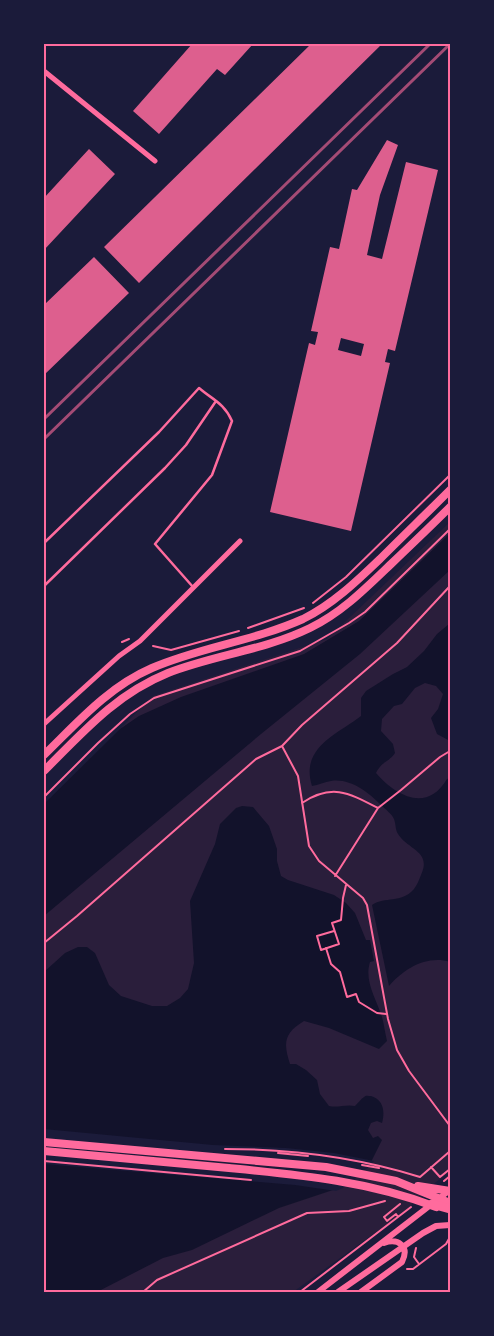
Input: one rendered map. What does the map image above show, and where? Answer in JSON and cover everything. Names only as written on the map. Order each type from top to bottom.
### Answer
[{"type":"highway","points":[[432,1204],[450,1208]]},
{"type":"main road","points":[[44,755],[106,695],[144,672],[174,660],[304,619],[324,606],[356,582],[450,490]]},
{"type":"main road","points":[[44,771],[108,708],[136,688],[178,670],[260,647],[309,629],[329,617],[352,601],[450,507]]},
{"type":"main road","points":[[44,1142],[319,1166],[450,1190]]},
{"type":"main road","points":[[44,1151],[324,1178],[372,1186],[410,1197],[450,1213]]},
{"type":"main road","points":[[396,1181],[450,1203]]},
{"type":"street","points":[[44,71],[155,161]]},
{"type":"street","points":[[44,724],[119,656],[140,641],[240,540]]},
{"type":"street","points":[[318,1292],[450,1190]]},
{"type":"street","points":[[338,1292],[423,1232],[436,1226],[450,1225]]},
{"type":"street","points":[[361,1292],[402,1262],[405,1256],[404,1248],[398,1243],[388,1242],[382,1244]]},
{"type":"lane","points":[[44,543],[159,432],[200,388],[228,411],[232,421],[212,475],[155,544],[194,588]]},
{"type":"lane","points":[[44,586],[170,462],[186,444],[216,401]]},
{"type":"path","points":[[153,646],[171,650],[246,629],[308,606],[346,577],[450,475]]},
{"type":"path","points":[[44,797],[98,742],[130,714],[154,698],[300,650],[349,623],[364,612],[450,529]]},
{"type":"path","points":[[44,942],[77,916],[256,759],[282,746],[302,724],[397,643],[450,586]]},
{"type":"path","points":[[122,642],[131,638]]},
{"type":"path","points":[[282,746],[298,776],[310,846],[319,861],[363,898],[367,905],[386,1014],[397,1050],[409,1071],[450,1126]]},
{"type":"path","points":[[335,876],[378,808],[402,790],[440,756],[450,751]]},
{"type":"path","points":[[302,803],[315,794],[339,791],[378,808]]},
{"type":"path","points":[[334,931],[317,936],[322,950],[339,944],[332,923],[340,920],[346,885]]},
{"type":"path","points":[[326,948],[331,964],[340,972],[347,997],[356,994],[358,1002],[377,1014],[386,1014]]},
{"type":"path","points":[[418,1179],[449,1152],[450,1148]]},
{"type":"path","points":[[44,1161],[255,1180]]},
{"type":"path","points":[[431,1167],[440,1177],[450,1169]]},
{"type":"path","points":[[443,1182],[450,1176]]},
{"type":"path","points":[[143,1292],[157,1280],[306,1213],[349,1211],[372,1206],[385,1200],[400,1204],[384,1217],[388,1221],[396,1214],[398,1217]]},
{"type":"path","points":[[300,1292],[415,1204]]},
{"type":"path","points":[[408,1206],[416,1208]]},
{"type":"path","points":[[413,1269],[446,1244],[450,1237]]},
{"type":"shaded area","points":[[450,522],[450,1172],[436,1182],[404,1212],[293,1292],[44,1292],[44,805],[153,696],[327,639]]},
{"type":"shaded area","points":[[450,533],[450,570],[360,654],[261,734],[44,916],[44,804],[120,729],[139,716],[181,697],[304,654],[359,621]]},
{"type":"shaded area","points":[[449,624],[450,741],[437,734],[431,718],[438,709],[443,694],[436,686],[425,683],[415,688],[402,704],[394,706],[382,719],[381,731],[393,744],[395,753],[376,773],[402,794],[421,798],[430,796],[450,778],[450,962],[433,960],[417,965],[402,974],[389,986],[372,905],[409,894],[419,881],[424,867],[423,861],[417,851],[398,834],[392,815],[364,791],[352,784],[338,781],[329,781],[312,786],[311,762],[316,752],[331,736],[361,716],[361,698],[366,691],[407,667],[424,651],[437,634]]},
{"type":"shaded area","points":[[242,806],[253,807],[269,826],[277,849],[277,861],[281,876],[334,895],[346,903],[355,913],[366,940],[370,940],[374,961],[370,962],[368,976],[382,1017],[387,1041],[379,1049],[329,1028],[304,1021],[297,1025],[289,1034],[286,1050],[290,1064],[296,1064],[317,1080],[320,1094],[329,1106],[355,1106],[365,1096],[371,1096],[379,1100],[383,1111],[382,1123],[377,1121],[371,1123],[368,1130],[373,1138],[378,1136],[382,1140],[371,1162],[342,1187],[279,1208],[192,1250],[163,1258],[97,1292],[44,1292],[44,972],[65,953],[78,947],[87,947],[95,953],[109,985],[121,996],[152,1006],[167,1006],[180,998],[188,989],[194,963],[190,901],[215,844],[220,824],[236,808]]},
{"type":"pier","points":[[44,1129],[213,1145],[286,1148],[334,1153],[374,1161],[343,1188],[336,1191],[295,1185],[44,1164]]},
{"type":"building","points":[[192,44],[253,44],[225,75],[217,69],[159,134],[133,111]]},
{"type":"building","points":[[311,44],[382,44],[139,283],[104,247]]},
{"type":"building","points":[[387,140],[398,145],[380,195],[367,255],[382,259],[406,162],[438,170],[395,351],[388,349],[385,362],[390,363],[351,531],[270,512],[309,343],[315,345],[318,332],[311,331],[330,247],[339,249],[352,189],[357,190]],"holes":[[[341,338],[364,344],[361,356],[338,350]]]},
{"type":"building","points":[[89,149],[115,174],[44,250],[44,198]]},
{"type":"building","points":[[94,257],[129,293],[44,375],[44,305]]},
{"type":"railway","points":[[44,419],[430,44]]},
{"type":"railway","points":[[44,439],[450,44]]}]
